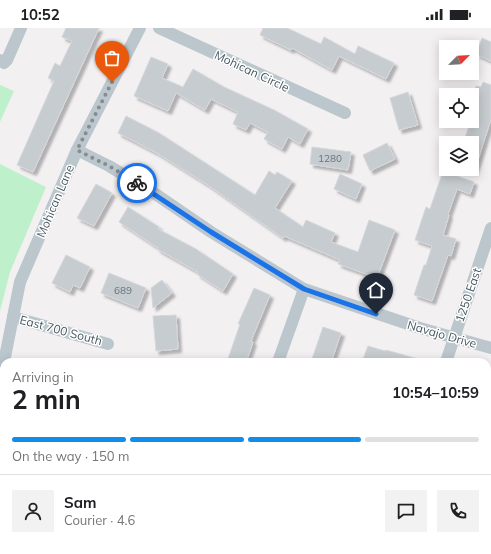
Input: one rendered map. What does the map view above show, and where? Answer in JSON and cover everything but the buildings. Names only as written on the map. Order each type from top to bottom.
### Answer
[{"type":"street","points":[[0,60],[4,62],[7,60],[21,28]]},
{"type":"street","name":"Mohican Lane","points":[[5,358],[20,282],[77,150],[140,28]]},
{"type":"street","name":"Mohican Circle","points":[[158,28],[345,113]]},
{"type":"street","name":"Navajo Drive","points":[[77,150],[109,166],[151,191],[211,232],[304,289],[420,328],[491,348]]},
{"type":"street","name":"1250 East","points":[[447,358],[491,228]]},
{"type":"street","points":[[279,358],[304,289]]},
{"type":"street","name":"East 700 South","points":[[13,317],[108,344]]},
{"type":"green space","points":[[0,85],[14,91],[0,122]]},
{"type":"green space","points":[[0,164],[46,187],[10,272],[0,311]]},
{"type":"way so far","points":[[112,82],[77,150],[109,166],[137,183]]},
{"type":"route","points":[[137,183],[211,232],[304,289],[376,314]]}]
